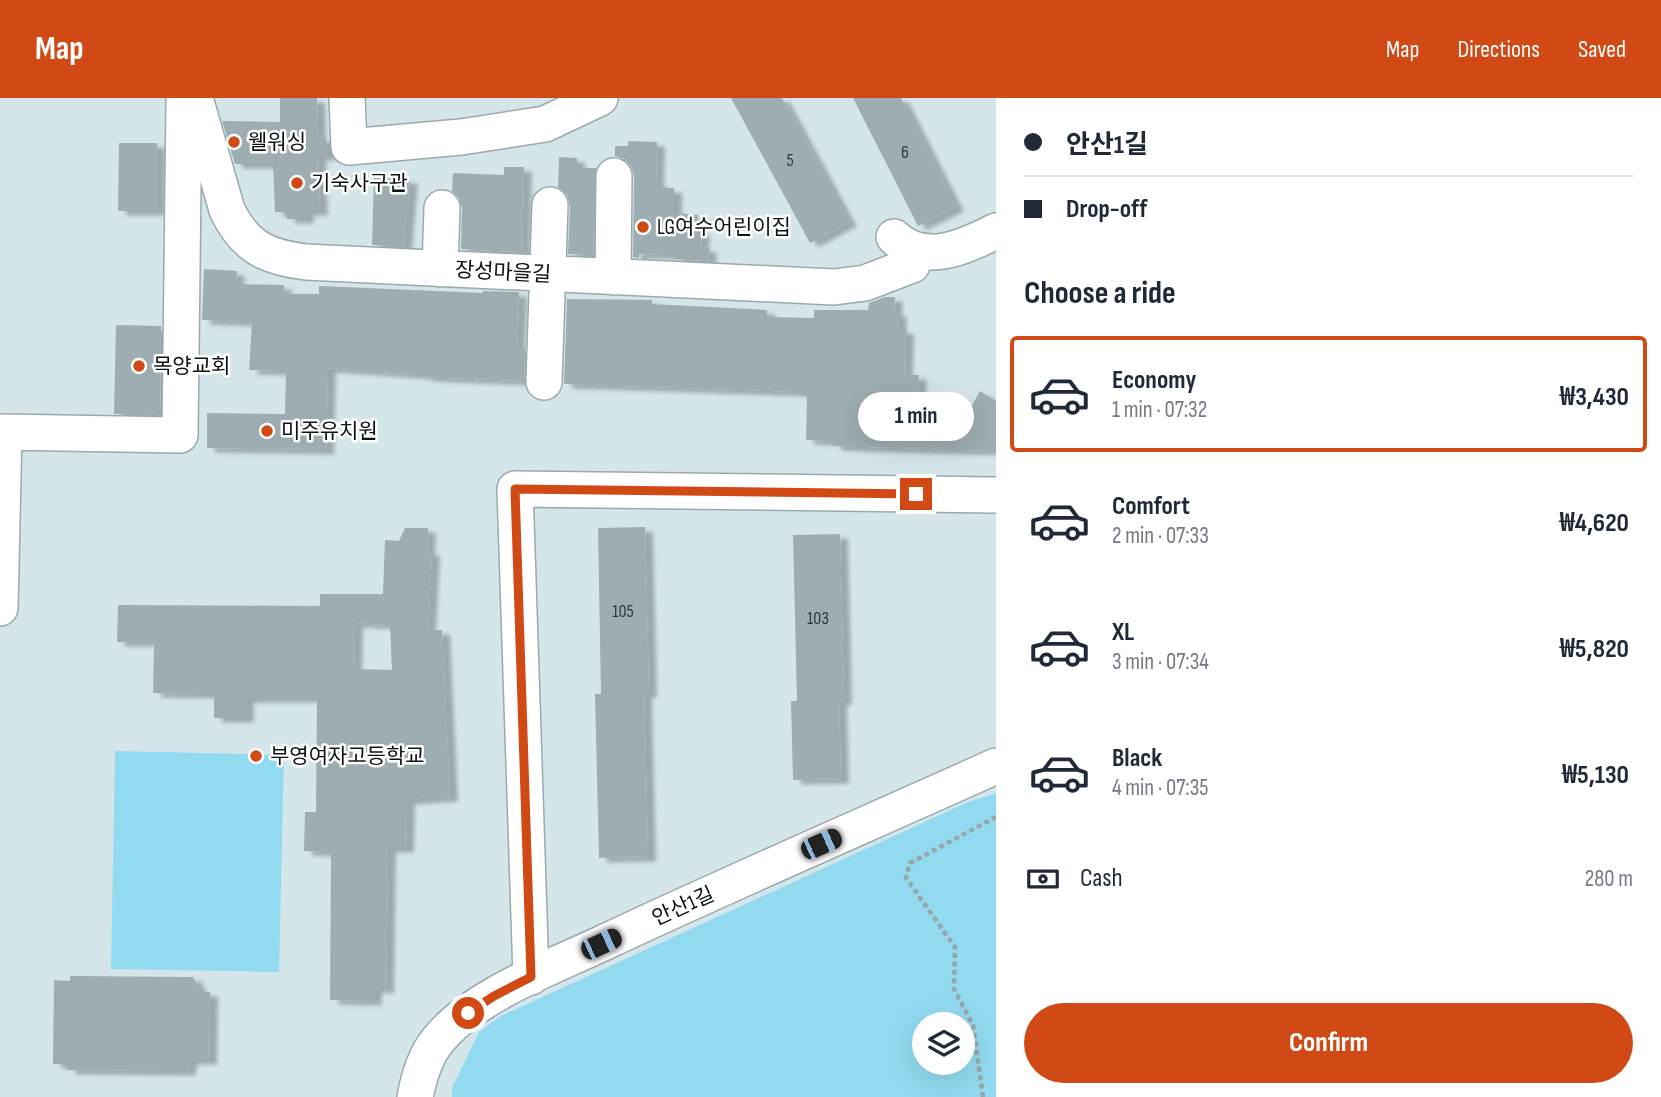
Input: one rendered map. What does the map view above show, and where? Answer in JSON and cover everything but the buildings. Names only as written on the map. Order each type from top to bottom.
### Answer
[{"type":"street","points":[[0,608],[2,432],[180,435],[184,98]]},
{"type":"street","name":"장성마을길","points":[[195,98],[227,210],[245,239],[260,251],[280,258],[306,262],[834,287],[865,283],[903,251],[902,244],[914,249],[943,252],[969,245],[996,231]]},
{"type":"street","points":[[347,98],[349,146],[461,137],[545,124],[600,98]]},
{"type":"street","points":[[613,277],[614,176]]},
{"type":"street","points":[[544,382],[550,205]]},
{"type":"street","points":[[440,269],[442,208]]},
{"type":"street","points":[[531,977],[515,489],[996,495]]},
{"type":"street","name":"안산1길","points":[[415,1097],[424,1066],[438,1039],[468,1013],[494,996],[671,911],[996,766]]},
{"type":"path","points":[[982,1097],[973,1026],[954,989],[955,947],[906,878],[910,863],[996,817]]},
{"type":"shaded area","points":[[115,751],[284,755],[279,972],[111,969]]},
{"type":"shaded area","points":[[996,793],[996,1097],[452,1097],[452,1088],[479,1032],[501,1016],[968,802]]},
{"type":"place","name":"웰워싱","points":[[234,142]]},
{"type":"place","name":"기숙사구관","points":[[297,183]]},
{"type":"place","name":"LG여수어린이집","points":[[643,227]]},
{"type":"place","name":"목양교회","points":[[139,366]]},
{"type":"place","name":"미주유치원","points":[[267,431]]},
{"type":"place","name":"부영여자고등학교","points":[[256,756]]},
{"type":"route","points":[[468,1013],[511,986],[531,977],[515,489],[916,494]]}]
